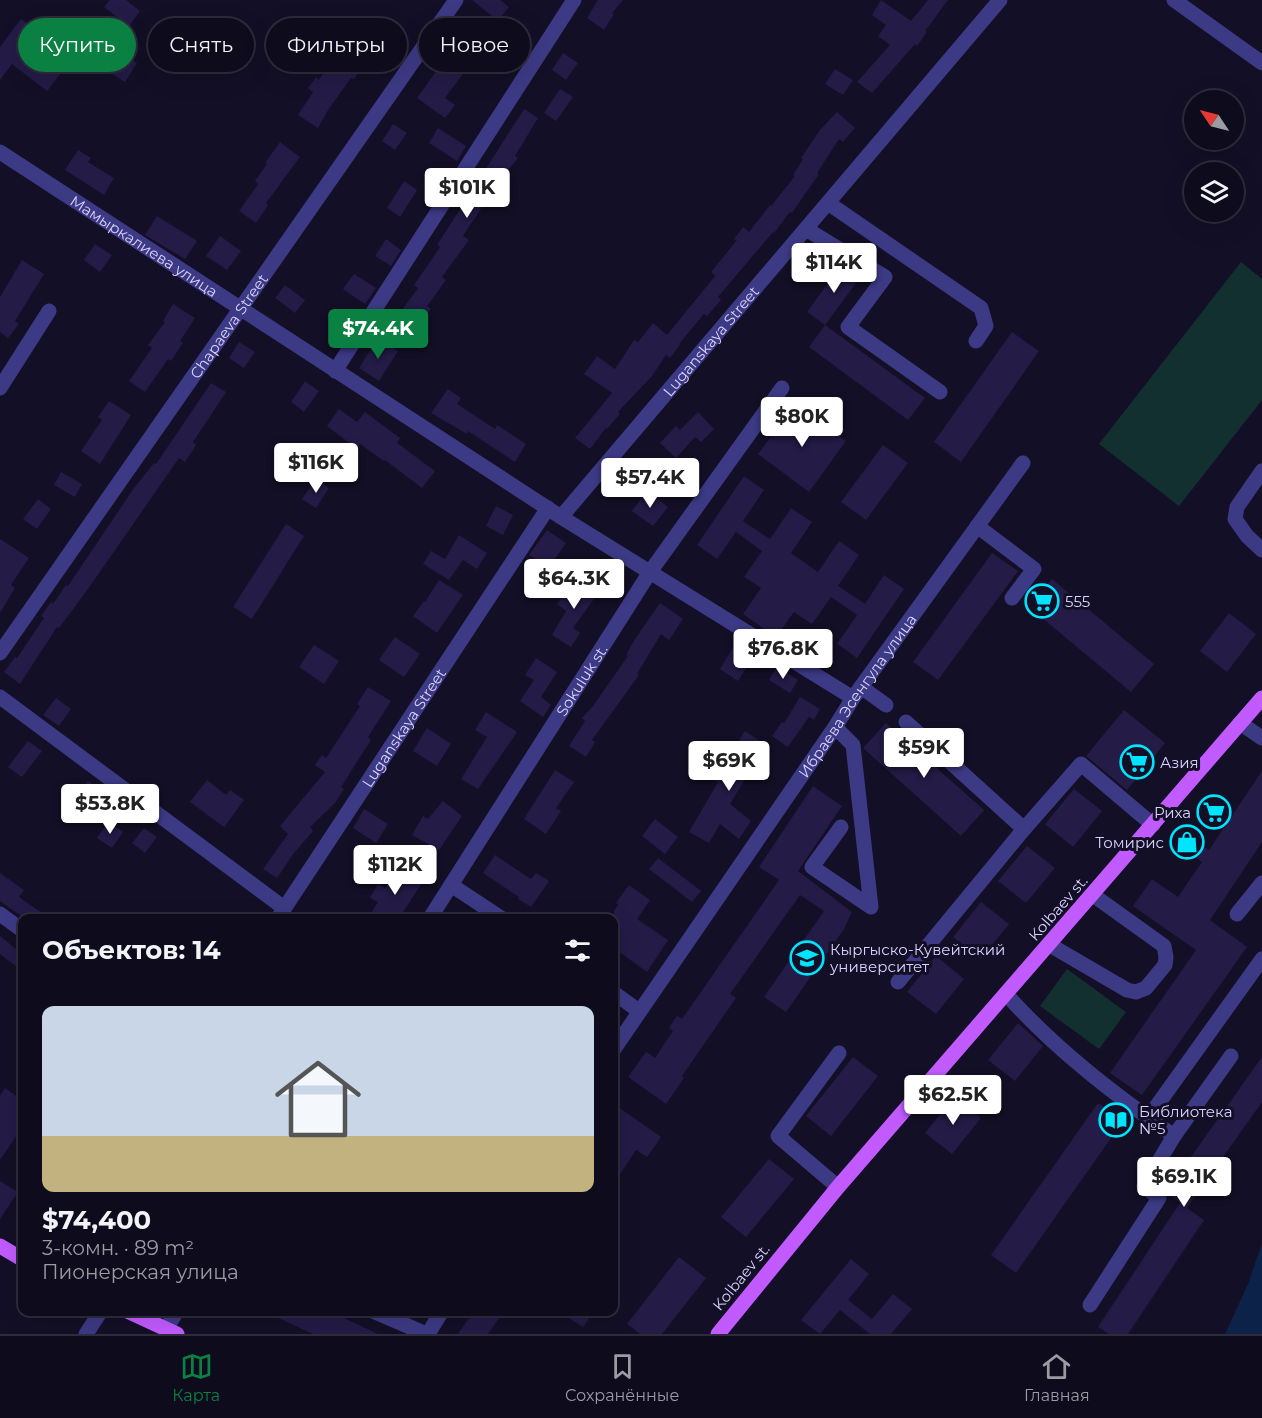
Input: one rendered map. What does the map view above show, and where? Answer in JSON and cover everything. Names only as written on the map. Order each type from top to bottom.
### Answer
[{"type":"main road","name":"Kolbaev st.","points":[[718,1334],[838,1188],[1262,698]]},
{"type":"main road","points":[[0,1246],[18,1257]]},
{"type":"main road","points":[[139,1316],[171,1331]]},
{"type":"street","name":"Chapaeva Street","points":[[0,652],[456,0]]},
{"type":"street","points":[[335,371],[574,0]]},
{"type":"street","name":"Luganskaya Street","points":[[561,517],[1000,0]]},
{"type":"street","points":[[1174,0],[1262,63]]},
{"type":"street","name":"Мамыркалиева улица","points":[[0,152],[239,310],[561,517],[857,693],[886,705]]},
{"type":"street","points":[[828,203],[981,308],[986,326],[976,341]]},
{"type":"street","points":[[806,229],[885,277],[848,327],[940,392]]},
{"type":"street","points":[[0,388],[48,311]]},
{"type":"street","name":"Sokuluk st.","points":[[433,914],[650,572],[782,388]]},
{"type":"street","name":"Ибраева Эсенгула улица","points":[[618,1043],[857,693],[1023,463]]},
{"type":"street","points":[[1262,471],[1237,507],[1234,519],[1247,537],[1262,550]]},
{"type":"street","name":"Luganskaya Street","points":[[281,913],[548,508]]},
{"type":"street","points":[[977,526],[1034,568],[1012,598]]},
{"type":"street","points":[[0,697],[270,897],[281,913]]},
{"type":"street","points":[[906,722],[1024,830]]},
{"type":"street","points":[[1240,723],[1262,738]]},
{"type":"street","points":[[835,728],[853,745],[871,907],[813,867],[841,827]]},
{"type":"street","points":[[898,982],[1081,764],[1153,825]]},
{"type":"street","points":[[1238,914],[1262,883]]},
{"type":"street","points":[[452,885],[495,914]]},
{"type":"street","points":[[1050,945],[1127,990],[1136,992],[1146,988],[1165,965],[1164,946],[1093,895]]},
{"type":"street","points":[[0,914],[18,927]]},
{"type":"street","points":[[1148,1118],[1262,959]]},
{"type":"street","points":[[1006,994],[1020,1010],[1090,1073],[1174,1136]]},
{"type":"street","points":[[618,996],[639,1011]]},
{"type":"street","points":[[838,1053],[778,1136],[838,1188]]},
{"type":"street","points":[[1090,1305],[1159,1198],[1144,1186],[1174,1136],[1231,1056]]},
{"type":"street","points":[[86,1334],[98,1316]]},
{"type":"street","points":[[171,1331],[176,1316]]},
{"type":"street","points":[[385,1316],[427,1334],[439,1316]]},
{"type":"green space","points":[[1241,262],[1262,279],[1262,400],[1179,506],[1099,444]]},
{"type":"green space","points":[[1067,969],[1126,1012],[1099,1049],[1040,1006]]},
{"type":"water","points":[[1262,1243],[1262,1334],[1225,1334],[1248,1284]]},
{"type":"building","points":[[110,0],[126,0],[140,11],[135,18],[118,18],[104,7]]},
{"type":"building","points":[[472,0],[500,0],[509,7],[500,18],[494,18]]},
{"type":"building","points":[[598,0],[623,0],[612,13],[614,14],[604,30],[587,18]]},
{"type":"building","points":[[881,0],[911,21],[928,0],[948,0],[917,46],[915,44],[872,93],[857,82],[890,45],[878,36],[886,25],[872,15]]},
{"type":"building","points":[[18,23],[18,69],[12,64],[0,80],[0,47]]},
{"type":"building","points":[[563,53],[578,63],[566,80],[552,70]]},
{"type":"building","points":[[835,69],[853,80],[843,95],[825,84]]},
{"type":"building","points":[[22,72],[57,72],[60,74],[47,91]]},
{"type":"building","points":[[109,72],[131,72],[125,82]]},
{"type":"building","points":[[324,72],[359,72],[354,79],[351,78],[318,128],[298,115],[313,92],[308,88],[316,77],[319,80]]},
{"type":"building","points":[[436,72],[464,72],[445,98],[455,105],[445,118],[417,98]]},
{"type":"building","points":[[560,89],[573,97],[556,121],[544,113]]},
{"type":"building","points":[[524,109],[538,118],[515,156],[518,158],[495,187],[463,236],[469,240],[442,277],[446,280],[427,306],[431,309],[420,324],[401,311],[418,288],[414,285],[440,247],[437,245]]},
{"type":"building","points":[[837,112],[855,128],[843,142],[839,139],[817,173],[819,174],[792,213],[790,212],[718,297],[721,300],[707,316],[704,314],[670,358],[666,355],[652,376],[618,412],[620,414],[590,449],[575,438],[612,393],[584,374],[597,356],[615,369],[634,340],[638,342],[653,323],[667,335],[715,276],[711,272],[737,240],[734,239],[743,227],[749,232],[795,176],[793,175],[803,159],[801,158],[820,130]]},
{"type":"building","points":[[393,124],[407,133],[395,150],[382,141]]},
{"type":"building","points":[[438,128],[466,146],[457,161],[429,143]]},
{"type":"building","points":[[280,142],[300,157],[266,203],[268,205],[256,223],[239,211],[258,184],[255,181]]},
{"type":"building","points":[[78,150],[91,158],[88,162],[114,178],[104,195],[65,170]]},
{"type":"building","points":[[404,181],[417,190],[400,217],[387,208]]},
{"type":"building","points":[[157,216],[197,241],[185,259],[145,235]]},
{"type":"building","points":[[220,236],[241,251],[227,270],[206,256]]},
{"type":"building","points":[[386,239],[401,250],[391,266],[375,256]]},
{"type":"building","points":[[95,244],[112,255],[100,272],[84,260]]},
{"type":"building","points":[[22,260],[44,274],[15,321],[19,324],[8,338],[0,332],[0,297]]},
{"type":"building","points":[[843,263],[862,275],[825,325],[807,312]]},
{"type":"building","points":[[354,274],[376,288],[365,304],[343,289]]},
{"type":"building","points":[[285,285],[305,300],[295,313],[275,298]]},
{"type":"building","points":[[173,304],[195,318],[180,341],[183,343],[171,361],[168,359],[145,392],[129,381],[152,348],[148,345],[165,322],[163,321]]},
{"type":"building","points":[[825,325],[925,398],[908,420],[809,347]]},
{"type":"building","points":[[1012,332],[1039,351],[961,462],[934,442]]},
{"type":"building","points":[[378,338],[398,351],[379,381],[359,368]]},
{"type":"building","points":[[239,342],[255,352],[244,368],[229,358]]},
{"type":"building","points":[[305,381],[319,391],[304,412],[291,402]]},
{"type":"building","points":[[211,383],[226,392],[193,442],[196,445],[185,462],[179,458],[88,589],[59,628],[57,627],[20,684],[4,672],[15,657],[17,658],[44,618],[41,616],[51,602],[53,604],[66,585],[68,586],[134,488],[154,463],[156,464]]},
{"type":"building","points":[[448,389],[461,398],[457,404],[495,429],[497,425],[526,444],[515,462],[468,431],[467,434],[431,413]]},
{"type":"building","points":[[109,401],[131,415],[100,464],[81,451],[102,420],[98,417]]},
{"type":"building","points":[[795,404],[846,441],[809,492],[758,454]]},
{"type":"building","points":[[339,409],[357,422],[365,412],[400,438],[397,443],[435,471],[422,488],[385,460],[360,444],[357,449],[327,426]]},
{"type":"building","points":[[698,412],[714,429],[701,442],[695,437],[676,458],[660,443],[676,426],[680,430]]},
{"type":"building","points":[[883,445],[908,463],[866,520],[841,502]]},
{"type":"building","points":[[61,472],[82,484],[75,497],[54,485]]},
{"type":"building","points":[[744,476],[764,490],[743,521],[770,539],[791,508],[812,522],[791,553],[818,572],[839,541],[859,555],[838,586],[865,604],[884,575],[904,589],[857,658],[837,644],[857,615],[831,597],[812,624],[794,612],[776,637],[743,614],[761,588],[744,577],[762,551],[736,532],[717,559],[697,545]]},
{"type":"building","points":[[316,479],[329,488],[316,508],[302,499]]},
{"type":"building","points":[[647,491],[668,507],[653,526],[632,511]]},
{"type":"building","points":[[38,499],[51,509],[37,529],[23,519]]},
{"type":"building","points":[[496,506],[513,515],[503,535],[486,526]]},
{"type":"building","points":[[286,524],[304,536],[252,619],[233,607]]},
{"type":"building","points":[[547,530],[566,543],[548,569],[529,555]]},
{"type":"building","points":[[459,535],[487,553],[477,569],[463,560],[449,580],[423,564],[431,551],[445,559]]},
{"type":"building","points":[[0,539],[29,558],[11,585],[15,588],[0,613]]},
{"type":"building","points":[[992,553],[1018,571],[938,680],[913,662]]},
{"type":"building","points":[[577,576],[599,592],[573,628],[580,633],[571,647],[552,635],[566,611],[557,604]]},
{"type":"building","points":[[1052,579],[1154,664],[1131,692],[1029,607]]},
{"type":"building","points":[[439,580],[463,595],[437,633],[413,616]]},
{"type":"building","points":[[660,603],[683,619],[669,640],[661,634],[637,674],[639,675],[592,740],[595,742],[586,757],[569,746],[585,721],[582,718],[628,656],[626,655],[635,639]]},
{"type":"building","points":[[1229,613],[1256,634],[1227,672],[1200,651]]},
{"type":"building","points":[[395,637],[420,654],[404,677],[379,660]]},
{"type":"building","points":[[736,643],[755,654],[738,681],[720,669]]},
{"type":"building","points":[[314,645],[339,661],[324,684],[299,667]]},
{"type":"building","points":[[536,658],[557,672],[541,697],[551,705],[543,717],[520,701],[534,680],[525,675]]},
{"type":"building","points":[[777,667],[798,680],[790,693],[769,680]]},
{"type":"building","points":[[368,687],[391,701],[368,737],[371,740],[341,787],[344,789],[335,803],[310,827],[313,831],[277,878],[263,869],[288,834],[280,826],[325,772],[315,765],[322,755],[326,758],[360,706],[357,704]]},
{"type":"building","points":[[800,697],[820,709],[814,720],[809,717],[788,747],[772,736],[782,722],[784,723]]},
{"type":"building","points":[[56,698],[71,709],[59,726],[43,715]]},
{"type":"building","points":[[1124,710],[1165,743],[1127,790],[1086,756]]},
{"type":"building","points":[[486,712],[517,732],[478,789],[461,779],[487,737],[475,730]]},
{"type":"building","points":[[886,723],[984,810],[961,836],[863,748]]},
{"type":"building","points":[[427,728],[451,744],[437,766],[413,751]]},
{"type":"building","points":[[745,731],[766,745],[730,804],[751,821],[739,839],[720,824],[709,843],[689,832],[718,782],[714,779]]},
{"type":"building","points":[[28,741],[42,751],[22,777],[8,767]]},
{"type":"building","points":[[555,770],[574,782],[556,808],[561,811],[546,834],[524,819]]},
{"type":"building","points":[[1262,771],[1262,842],[1210,920],[1247,947],[1142,1095],[1110,1073],[1196,950],[1133,906],[1152,879],[1178,897],[1202,862],[1182,847],[1189,837],[1209,850]]},
{"type":"building","points":[[207,780],[226,795],[230,790],[244,800],[224,827],[190,802]]},
{"type":"building","points":[[88,781],[100,789],[84,810],[73,801]]},
{"type":"building","points":[[813,786],[842,806],[798,871],[852,912],[844,929],[786,1012],[764,997],[824,911],[800,895],[730,994],[736,998],[682,1076],[684,1078],[666,1104],[628,1077],[646,1052],[655,1058],[673,1031],[669,1028],[677,1016],[682,1019],[779,880],[759,867]]},
{"type":"building","points":[[1074,789],[1102,811],[1073,847],[1045,824]]},
{"type":"building","points":[[443,801],[462,816],[439,850],[412,835],[423,816],[428,819]]},
{"type":"building","points":[[364,809],[388,824],[376,843],[353,828]]},
{"type":"building","points":[[655,819],[678,837],[665,854],[642,836]]},
{"type":"building","points":[[108,822],[123,832],[112,848],[97,838]]},
{"type":"building","points":[[144,828],[157,837],[145,853],[132,843]]},
{"type":"building","points":[[1027,846],[1055,868],[1026,903],[998,881]]},
{"type":"building","points":[[495,855],[531,879],[536,873],[549,881],[531,907],[483,873]]},
{"type":"building","points":[[658,858],[701,891],[692,902],[649,869]]},
{"type":"building","points":[[398,867],[422,883],[402,914],[370,914],[378,902],[370,898],[378,884],[385,888]]},
{"type":"building","points":[[0,873],[24,890],[19,897],[43,914],[18,914],[0,901]]},
{"type":"building","points":[[629,885],[650,900],[637,919],[668,940],[647,972],[618,951],[618,914],[614,914],[618,904],[616,903]]},
{"type":"building","points":[[981,902],[1009,924],[981,959],[953,937]]},
{"type":"building","points":[[0,936],[18,951],[18,968],[0,954]]},
{"type":"building","points":[[936,956],[964,979],[936,1014],[907,992]]},
{"type":"building","points":[[1018,1023],[1043,1046],[1015,1081],[988,1060]]},
{"type":"building","points":[[853,1057],[878,1076],[831,1136],[806,1116]]},
{"type":"building","points":[[1262,1057],[1262,1102],[1187,1208],[1204,1220],[1128,1334],[1109,1334],[1098,1327],[1180,1203],[1166,1192]]},
{"type":"building","points":[[5,1088],[18,1097],[18,1134],[0,1160],[0,1096]]},
{"type":"building","points":[[954,1097],[981,1118],[952,1154],[925,1133]]},
{"type":"building","points":[[1098,1103],[1123,1121],[1016,1273],[991,1255]]},
{"type":"building","points":[[618,1107],[661,1137],[647,1157],[636,1150],[618,1177]]},
{"type":"building","points":[[769,1159],[794,1179],[746,1237],[721,1217]]},
{"type":"building","points":[[0,1181],[18,1192],[0,1219]]},
{"type":"building","points":[[679,1257],[706,1278],[662,1334],[640,1334],[627,1324]]},
{"type":"building","points":[[851,1259],[869,1274],[848,1300],[872,1319],[893,1294],[912,1309],[891,1334],[870,1334],[840,1310],[820,1334],[801,1320]]},
{"type":"building","points":[[274,1316],[340,1316],[378,1334],[313,1334]]},
{"type":"building","points":[[471,1316],[501,1316],[488,1334],[458,1334]]},
{"type":"building","points":[[566,1316],[591,1316],[583,1327]]},
{"type":"place","name":"555","points":[[1042,601]]},
{"type":"place","name":"Азия","points":[[1137,762]]},
{"type":"place","name":"Риха","points":[[1214,812]]},
{"type":"place","name":"Томирис","points":[[1187,842]]},
{"type":"place","name":"Кыргыско-Кувейтский университет","points":[[807,958]]},
{"type":"place","name":"Библиотека №5","points":[[1116,1120]]}]
